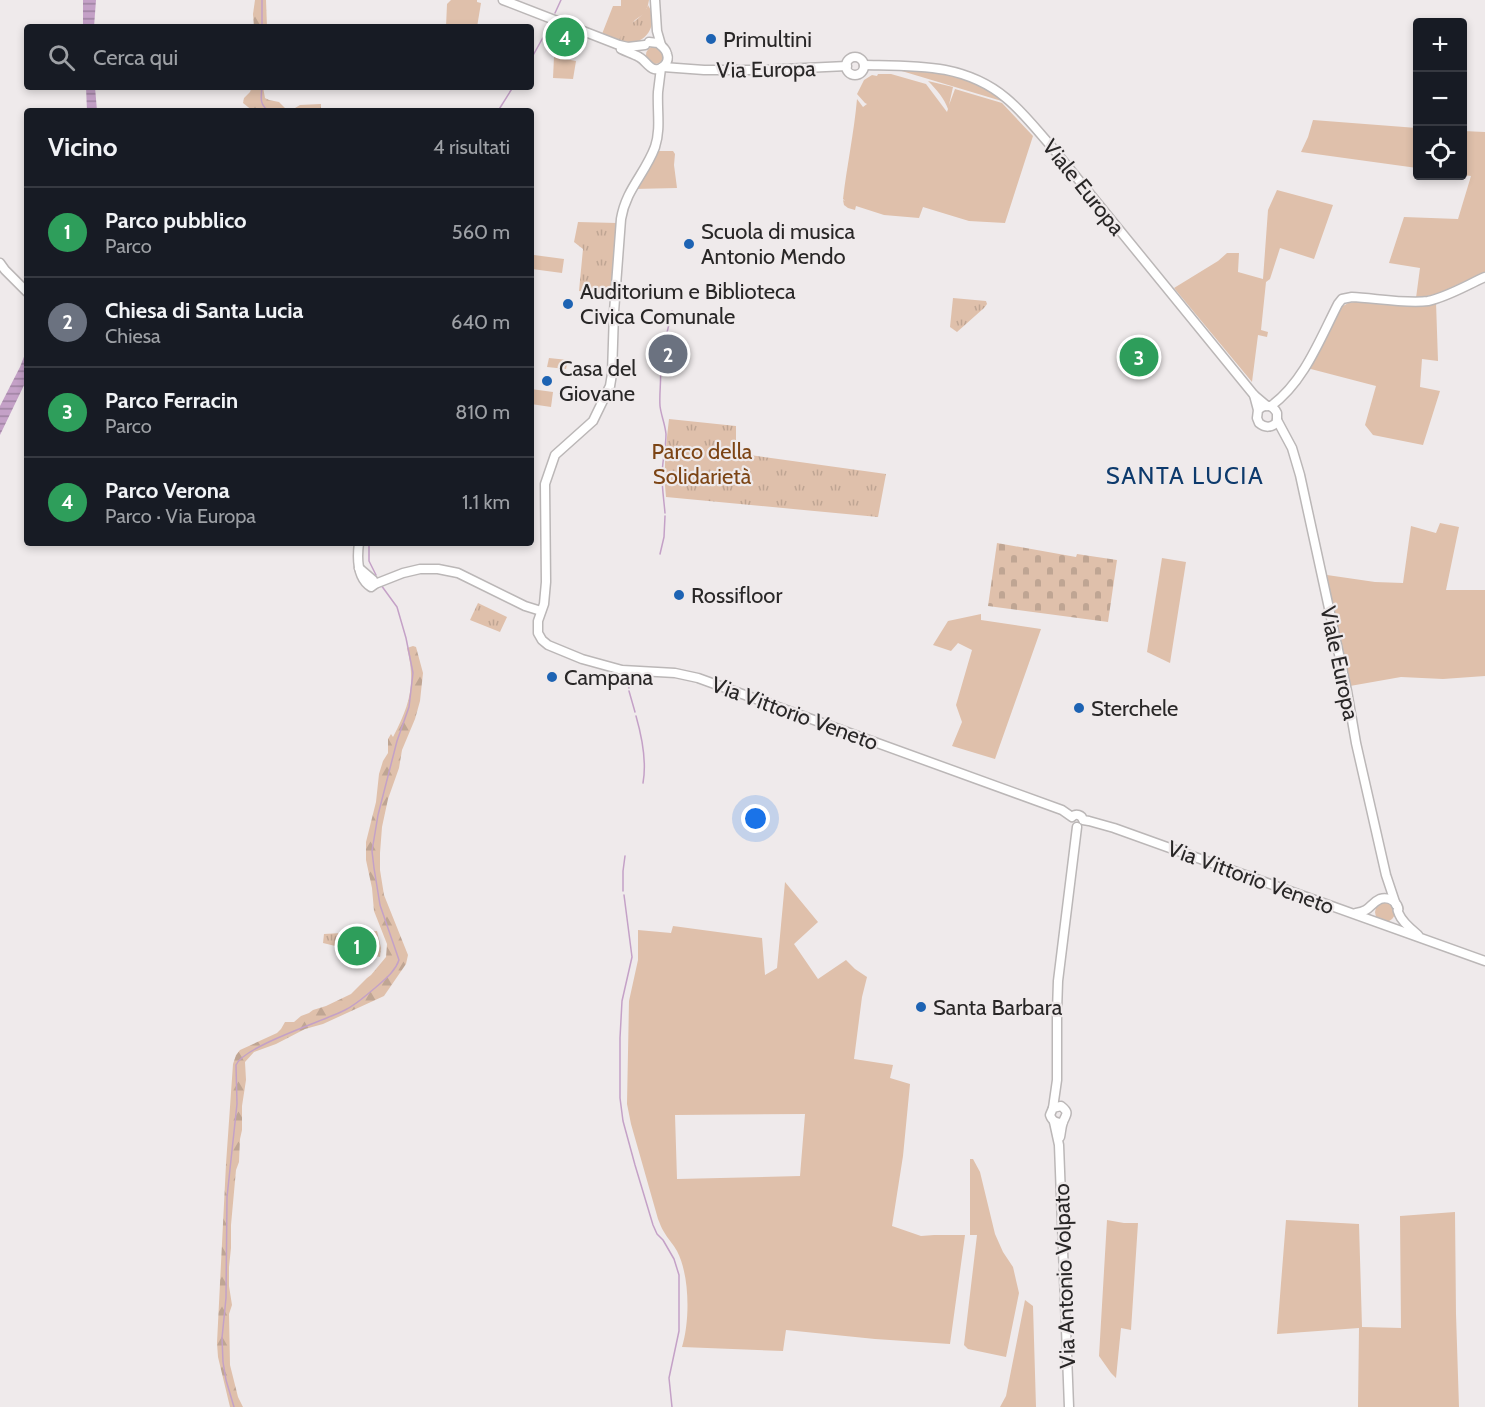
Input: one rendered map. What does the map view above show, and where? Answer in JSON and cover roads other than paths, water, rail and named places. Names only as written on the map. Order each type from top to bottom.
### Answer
[{"type":"street","points":[[503,0],[628,47],[654,42],[661,45]]},
{"type":"street","points":[[655,0],[661,45]]},
{"type":"street","points":[[642,58],[642,50],[657,24]]},
{"type":"street","points":[[602,39],[606,43],[659,67]]},
{"type":"street","name":"Via Europa","points":[[661,45],[674,61],[686,69]]},
{"type":"street","points":[[358,546],[359,568],[375,584],[411,571],[438,569],[455,572],[525,606],[541,611],[546,582],[546,484],[555,455],[593,422],[607,395],[611,380],[623,208],[630,191],[652,155],[656,142],[659,131],[656,75],[659,67],[668,59],[668,54]]},
{"type":"street","name":"Viale Europa","points":[[846,66],[848,61],[855,57],[860,59],[864,65],[930,67],[955,71],[974,78],[1005,97],[1051,146],[1254,395],[1273,410],[1293,451],[1300,475],[1347,691],[1356,743],[1386,875],[1397,909]]},
{"type":"street","name":"Via Europa","points":[[659,67],[760,70],[846,66]]},
{"type":"street","points":[[658,92],[667,74],[686,69]]},
{"type":"street","points":[[0,263],[24,289]]},
{"type":"street","points":[[1273,410],[1261,408],[1258,410],[1259,423],[1270,427],[1275,423],[1273,410],[1299,377],[1342,299],[1352,297],[1427,301],[1485,277]]},
{"type":"street","name":"Viale Europa","points":[[1254,395],[1258,410]]},
{"type":"street","name":"Viale Europa","points":[[1270,427],[1293,451]]},
{"type":"street","name":"Via Vittorio Veneto","points":[[541,611],[538,633],[542,640],[548,645],[573,655],[622,670],[675,673],[698,678],[1057,808],[1072,817],[1073,826],[1089,820],[1114,828],[1485,961]]},
{"type":"street","points":[[1057,1080],[1063,1108],[1067,1113],[1067,1116],[1059,1122],[1050,1115],[1057,1080],[1058,981],[1080,824]]},
{"type":"street","name":"Viale Europa","points":[[1377,902],[1384,888],[1386,875]]},
{"type":"street","name":"Via Vittorio Veneto","points":[[1350,913],[1364,912],[1387,898],[1391,900],[1413,931],[1424,939]]},
{"type":"street","points":[[1377,902],[1373,908],[1373,916],[1381,923],[1393,922],[1397,909]]},
{"type":"street","points":[[1053,1108],[1058,1106],[1063,1108]]},
{"type":"street","name":"Via Antonio Volpato","points":[[1059,1122],[1070,1407]]},
{"type":"waterway","points":[[262,0],[262,24]]},
{"type":"waterway","points":[[555,13],[561,0]]},
{"type":"waterway","points":[[534,54],[550,25]]},
{"type":"waterway","points":[[262,90],[262,104],[265,108]]},
{"type":"waterway","points":[[500,108],[511,90]]},
{"type":"waterway","points":[[666,337],[672,311]]},
{"type":"waterway","points":[[662,356],[665,345]]},
{"type":"waterway","points":[[660,364],[660,406],[666,434],[662,476],[665,513]]},
{"type":"waterway","points":[[660,554],[665,516]]},
{"type":"waterway","points":[[369,546],[369,561],[376,575]]},
{"type":"waterway","points":[[234,1407],[226,1380],[222,1338],[226,1298],[227,1197],[237,1104],[236,1065],[253,1050],[268,1042],[335,1015],[353,1005],[389,975],[399,960],[380,905],[372,851],[378,815],[397,741],[409,707],[413,673],[397,607],[381,585]]},
{"type":"waterway","points":[[626,675],[629,688]]},
{"type":"waterway","points":[[629,691],[635,712]]},
{"type":"waterway","points":[[636,716],[643,749],[643,783]]},
{"type":"waterway","points":[[623,891],[625,856]]},
{"type":"waterway","points":[[624,895],[632,957],[622,1001],[620,1098],[623,1121],[653,1225],[674,1259],[679,1275],[679,1331],[669,1378],[672,1407]]},
{"type":"place","name":"Parco Verona","points":[[565,37]]},
{"type":"place","name":"Primultini","points":[[711,39]]},
{"type":"place","name":"Scuola di musica Antonio Mendo","points":[[689,244]]},
{"type":"place","name":"Auditorium e Biblioteca Civica Comunale","points":[[568,304]]},
{"type":"place","name":"Chiesa di Santa Lucia","points":[[668,354]]},
{"type":"place","name":"Parco Ferracin","points":[[1139,357]]},
{"type":"place","name":"Casa del Giovane","points":[[547,381]]},
{"type":"place","name":"Rossifloor","points":[[679,595]]},
{"type":"place","name":"Campana","points":[[552,677]]},
{"type":"place","name":"Sterchele","points":[[1079,708]]},
{"type":"place","name":"Parco pubblico","points":[[357,946]]},
{"type":"place","name":"Santa Barbara","points":[[921,1007]]},
{"type":"district","name":"SANTA LUCIA","points":[[1185,476]]},
{"type":"park label","name":"Parco della Solidarietà","points":[[702,464]]}]
